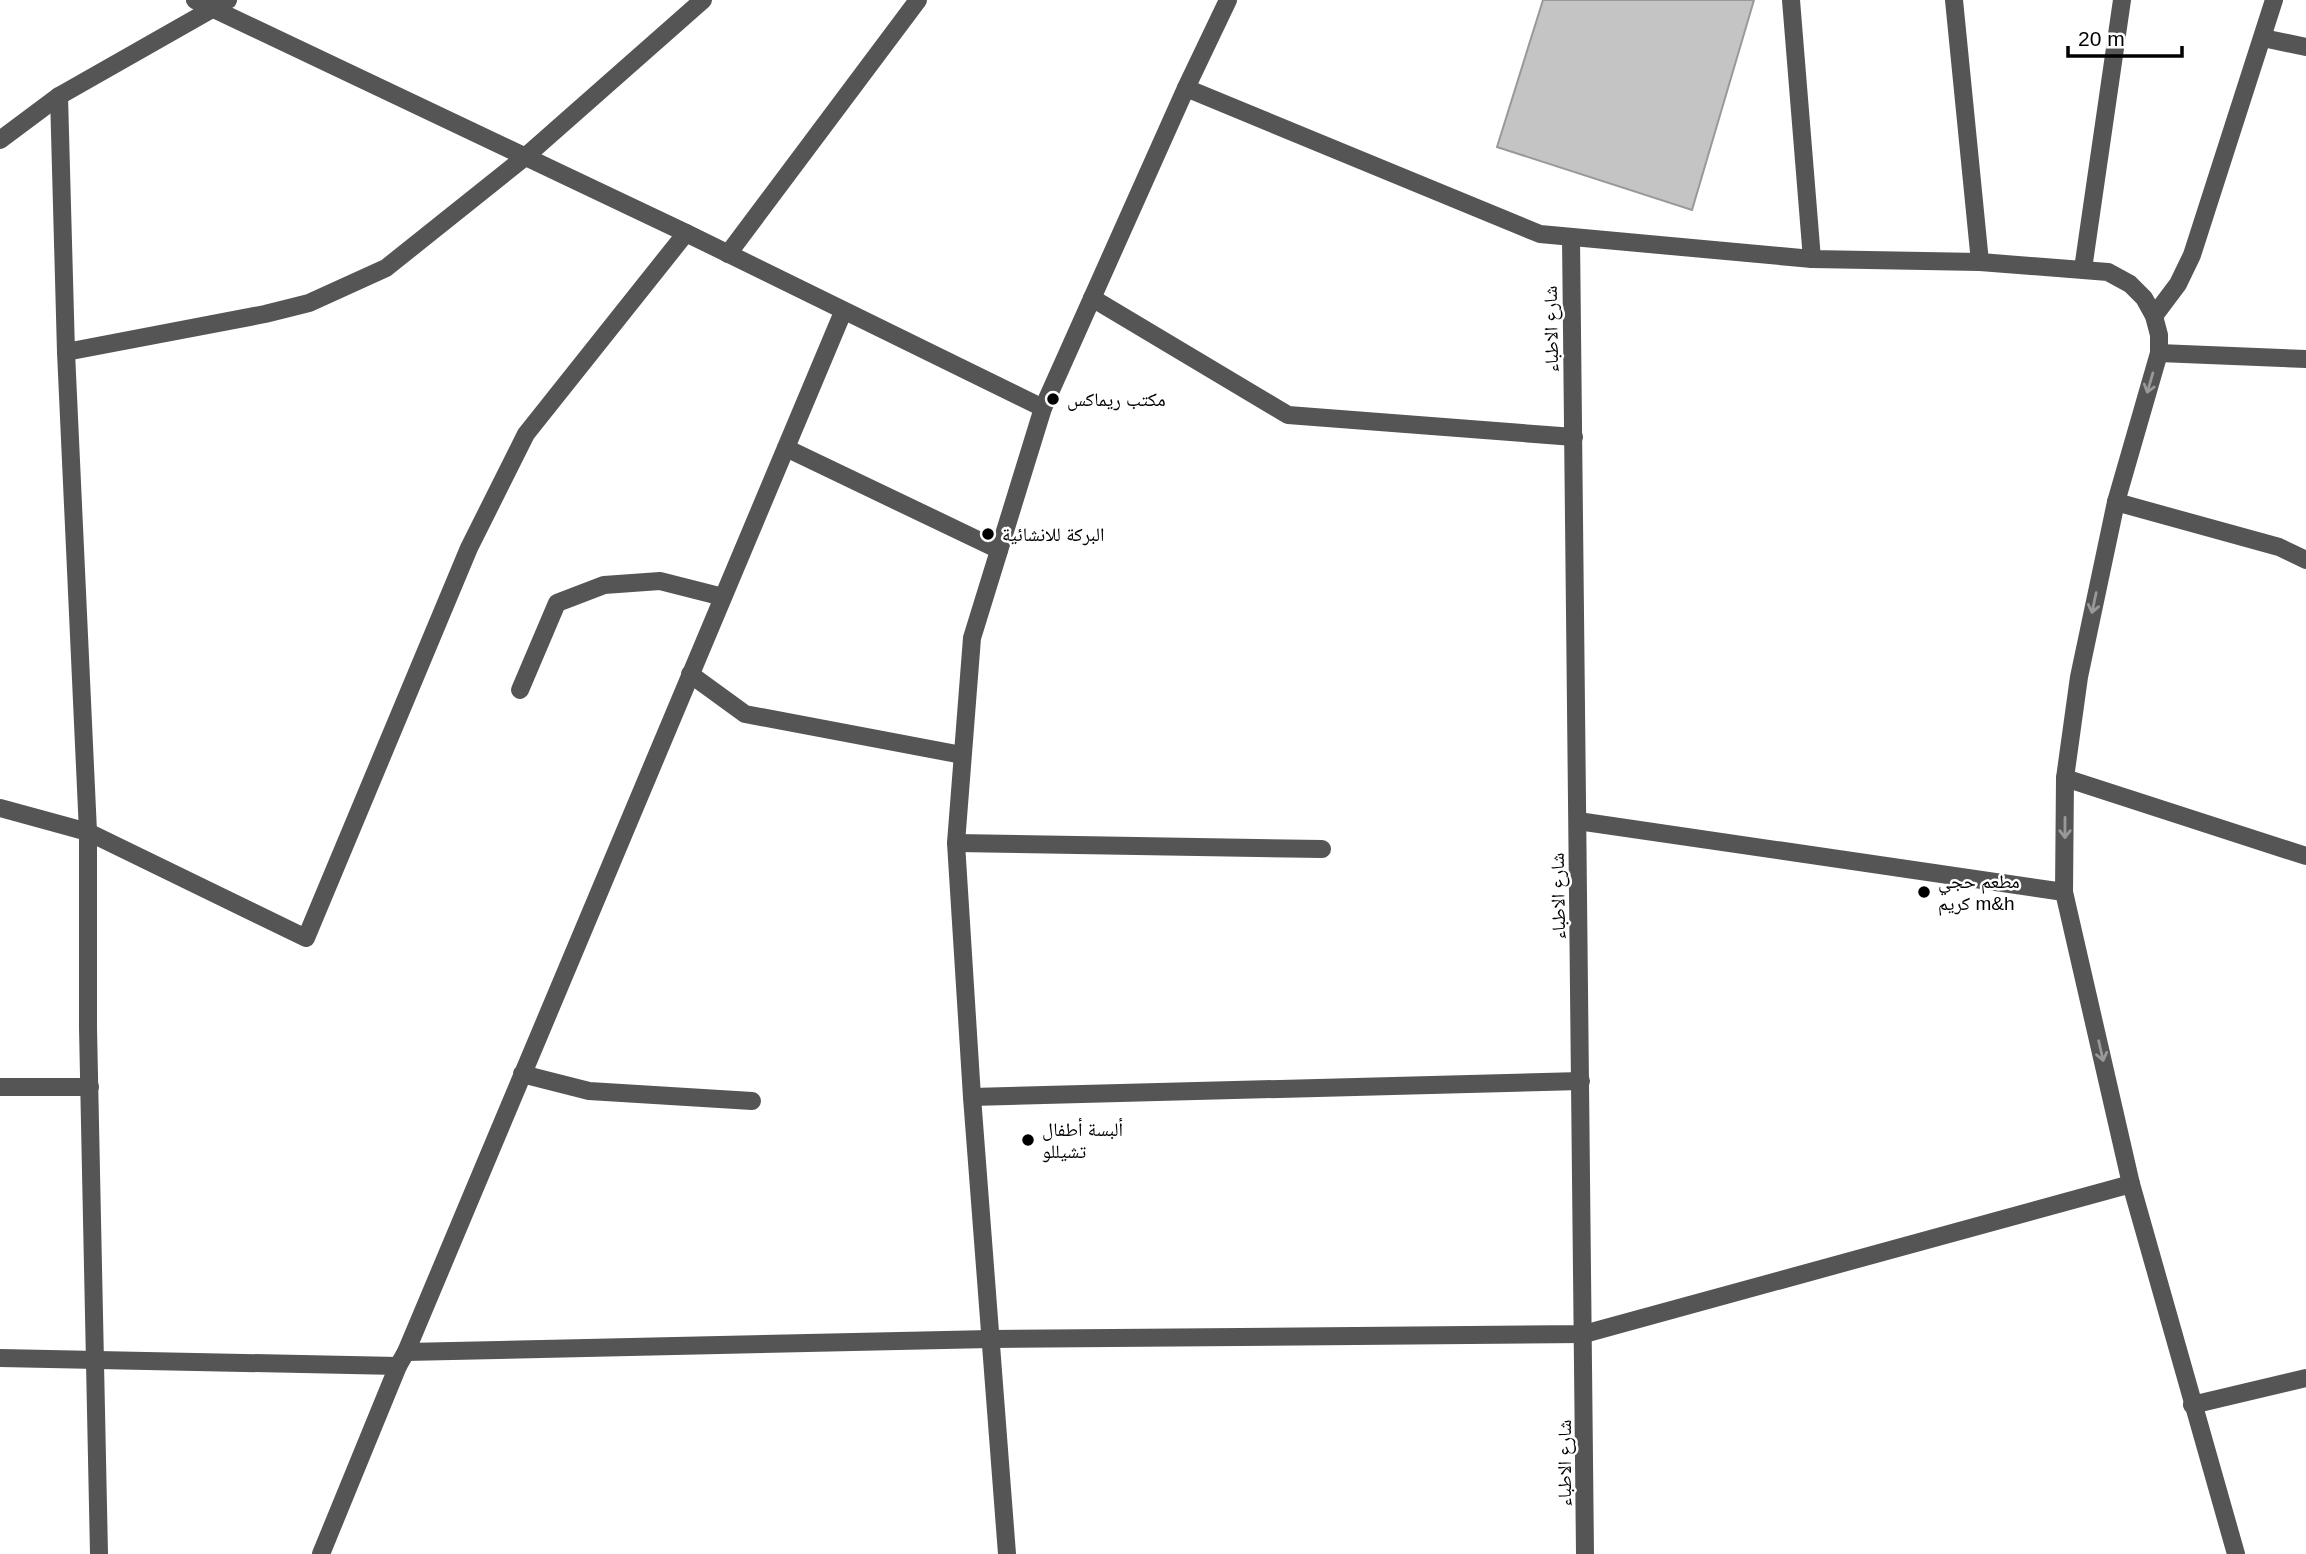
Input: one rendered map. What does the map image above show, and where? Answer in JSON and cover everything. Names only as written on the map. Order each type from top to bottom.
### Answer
[{"type":"street","points":[[195,0],[220,4],[525,157],[1043,408]]},
{"type":"street","points":[[66,352],[309,303],[386,268],[525,157],[703,0]]},
{"type":"street","points":[[728,254],[918,0]]},
{"type":"street","points":[[1007,1554],[972,1097],[956,843],[972,638],[1043,408],[1228,0]]},
{"type":"street","points":[[1791,0],[1812,259]]},
{"type":"street","points":[[1954,0],[1980,262]]},
{"type":"street","points":[[2083,269],[2122,0]]},
{"type":"street","points":[[2154,316],[2178,284],[2192,255],[2274,0]]},
{"type":"street","points":[[0,140],[59,96],[220,4]]},
{"type":"street","points":[[2263,38],[2306,47]]},
{"type":"street","points":[[1186,88],[1540,234],[1812,259],[1980,262],[2083,269],[2108,272],[2130,284],[2144,298],[2154,316],[2159,335],[2159,353],[2116,502],[2079,677],[2065,778],[2064,892],[2131,1184],[2236,1554]]},
{"type":"street","points":[[59,96],[66,352],[88,832],[99,1554]]},
{"type":"street","points":[[0,808],[88,832],[306,938],[469,548],[526,434],[686,233]]},
{"type":"street","name":"شارع الاطباء","points":[[1571,237],[1585,1554]]},
{"type":"street","points":[[1092,298],[1288,415],[1574,437]]},
{"type":"street","points":[[321,1554],[843,312]]},
{"type":"street","points":[[2159,353],[2306,359]]},
{"type":"street","points":[[786,447],[999,550]]},
{"type":"street","points":[[2116,502],[2279,547],[2306,559]]},
{"type":"street","points":[[520,690],[557,603],[604,585],[660,582],[723,597]]},
{"type":"street","points":[[691,674],[745,714],[962,755]]},
{"type":"street","points":[[2065,778],[2306,856]]},
{"type":"street","points":[[1578,821],[2064,892]]},
{"type":"street","points":[[956,843],[1322,849]]},
{"type":"street","points":[[522,1074],[589,1091],[752,1101]]},
{"type":"street","points":[[972,1097],[1581,1082]]},
{"type":"street","points":[[0,1087],[90,1087]]},
{"type":"street","points":[[0,1358],[402,1359],[990,1339],[1584,1334],[2131,1184]]},
{"type":"street","points":[[2193,1405],[2306,1378]]},
{"type":"building","points":[[1543,0],[1754,0],[1692,210],[1497,147]]},
{"type":"place","name":"مكتب ريماكس","points":[[1053,399]]},
{"type":"place","name":"البركة للانشائية","points":[[988,534]]},
{"type":"place","name":"مطعم حجي كريم m&h","points":[[1924,892]]},
{"type":"place","name":"ألبسة أطفال تشيللو","points":[[1028,1140]]}]
